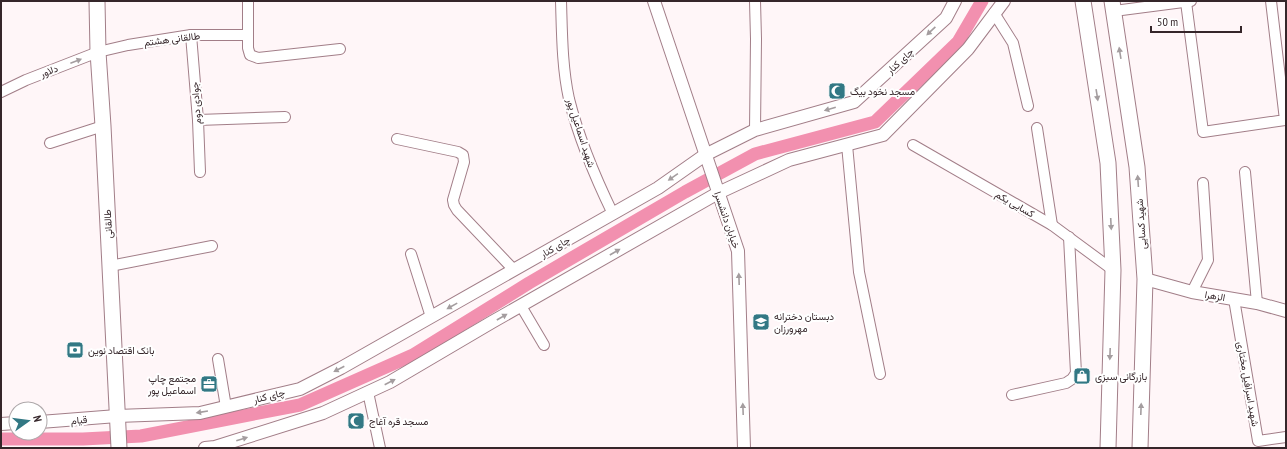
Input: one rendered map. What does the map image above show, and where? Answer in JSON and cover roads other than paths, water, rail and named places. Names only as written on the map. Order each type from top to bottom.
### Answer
[{"type":"main road","name":"طالقانی","points":[[97,1],[98,52],[119,448]]},
{"type":"main road","points":[[1081,3],[1108,163],[1113,270],[1108,448]]},
{"type":"main road","name":"شهید کسایی","points":[[1113,6],[1137,167],[1145,279],[1140,448]]},
{"type":"street","points":[[248,1],[248,48],[250,55],[258,58],[340,49]]},
{"type":"street","name":"شهید اسماعیل پور","points":[[561,1],[562,44],[569,98],[578,131],[590,164],[613,214]]},
{"type":"street","name":"خیابان دانشسرا","points":[[654,1],[738,251],[744,448]]},
{"type":"street","points":[[755,1],[755,130]]},
{"type":"street","name":"چای کنار","points":[[117,416],[200,413],[300,389],[431,317],[658,188],[705,155],[755,130],[854,102],[946,18],[955,1]]},
{"type":"street","points":[[205,448],[215,447],[323,413],[390,382],[718,193],[789,160],[883,135],[968,50],[1004,1]]},
{"type":"street","points":[[1113,6],[1189,1],[1202,132],[1285,120],[1270,1]]},
{"type":"street","points":[[994,14],[1013,43],[1028,106]]},
{"type":"street","name":"طالقانی هشتم","points":[[98,52],[128,45],[191,35],[248,35]]},
{"type":"street","name":"جوادی دوم","points":[[191,35],[198,120],[200,172]]},
{"type":"street","name":"دلاور","points":[[1,92],[26,80],[98,52]]},
{"type":"street","points":[[198,120],[285,117]]},
{"type":"street","points":[[50,143],[103,126]]},
{"type":"street","points":[[1037,128],[1052,225]]},
{"type":"street","points":[[397,139],[458,152],[463,155],[464,162],[453,200],[454,205],[514,270]]},
{"type":"street","points":[[847,145],[859,272],[880,374]]},
{"type":"street","name":"کسایی یکم","points":[[913,145],[1052,225],[1113,270]]},
{"type":"street","points":[[1245,172],[1257,304]]},
{"type":"street","points":[[1192,292],[1208,260],[1203,183]]},
{"type":"street","points":[[1012,395],[1066,383],[1072,379],[1076,373],[1069,237]]},
{"type":"street","points":[[110,266],[212,246]]},
{"type":"street","points":[[411,254],[431,317]]},
{"type":"street","name":"الزهرا","points":[[1145,279],[1192,292],[1286,311]]},
{"type":"street","name":"شهید اسرافیل مختاری","points":[[1234,300],[1258,441],[1286,437]]},
{"type":"street","points":[[521,306],[544,345]]},
{"type":"street","points":[[218,359],[226,407]]},
{"type":"street","points":[[368,392],[380,448]]},
{"type":"street","name":"قیام","points":[[48,421],[117,416]]},
{"type":"waterway","points":[[1,439],[83,439],[141,436],[300,405],[413,355],[529,283],[685,192],[755,154],[875,122],[958,42],[982,1]]},
{"type":"place","name":"مسجد نخود‌ بیگ","points":[[837,91]]},
{"type":"place","name":"دبستان دخترانه مهرورزان","points":[[761,322]]},
{"type":"place","name":"بانک اقتصاد نوین","points":[[75,350]]},
{"type":"place","name":"بازرگانی سبزی","points":[[1082,376]]},
{"type":"place","name":"مجتمع چاپ اسماعیل پور","points":[[209,384]]},
{"type":"place","name":"مسجد قره آغاج","points":[[356,421]]}]
